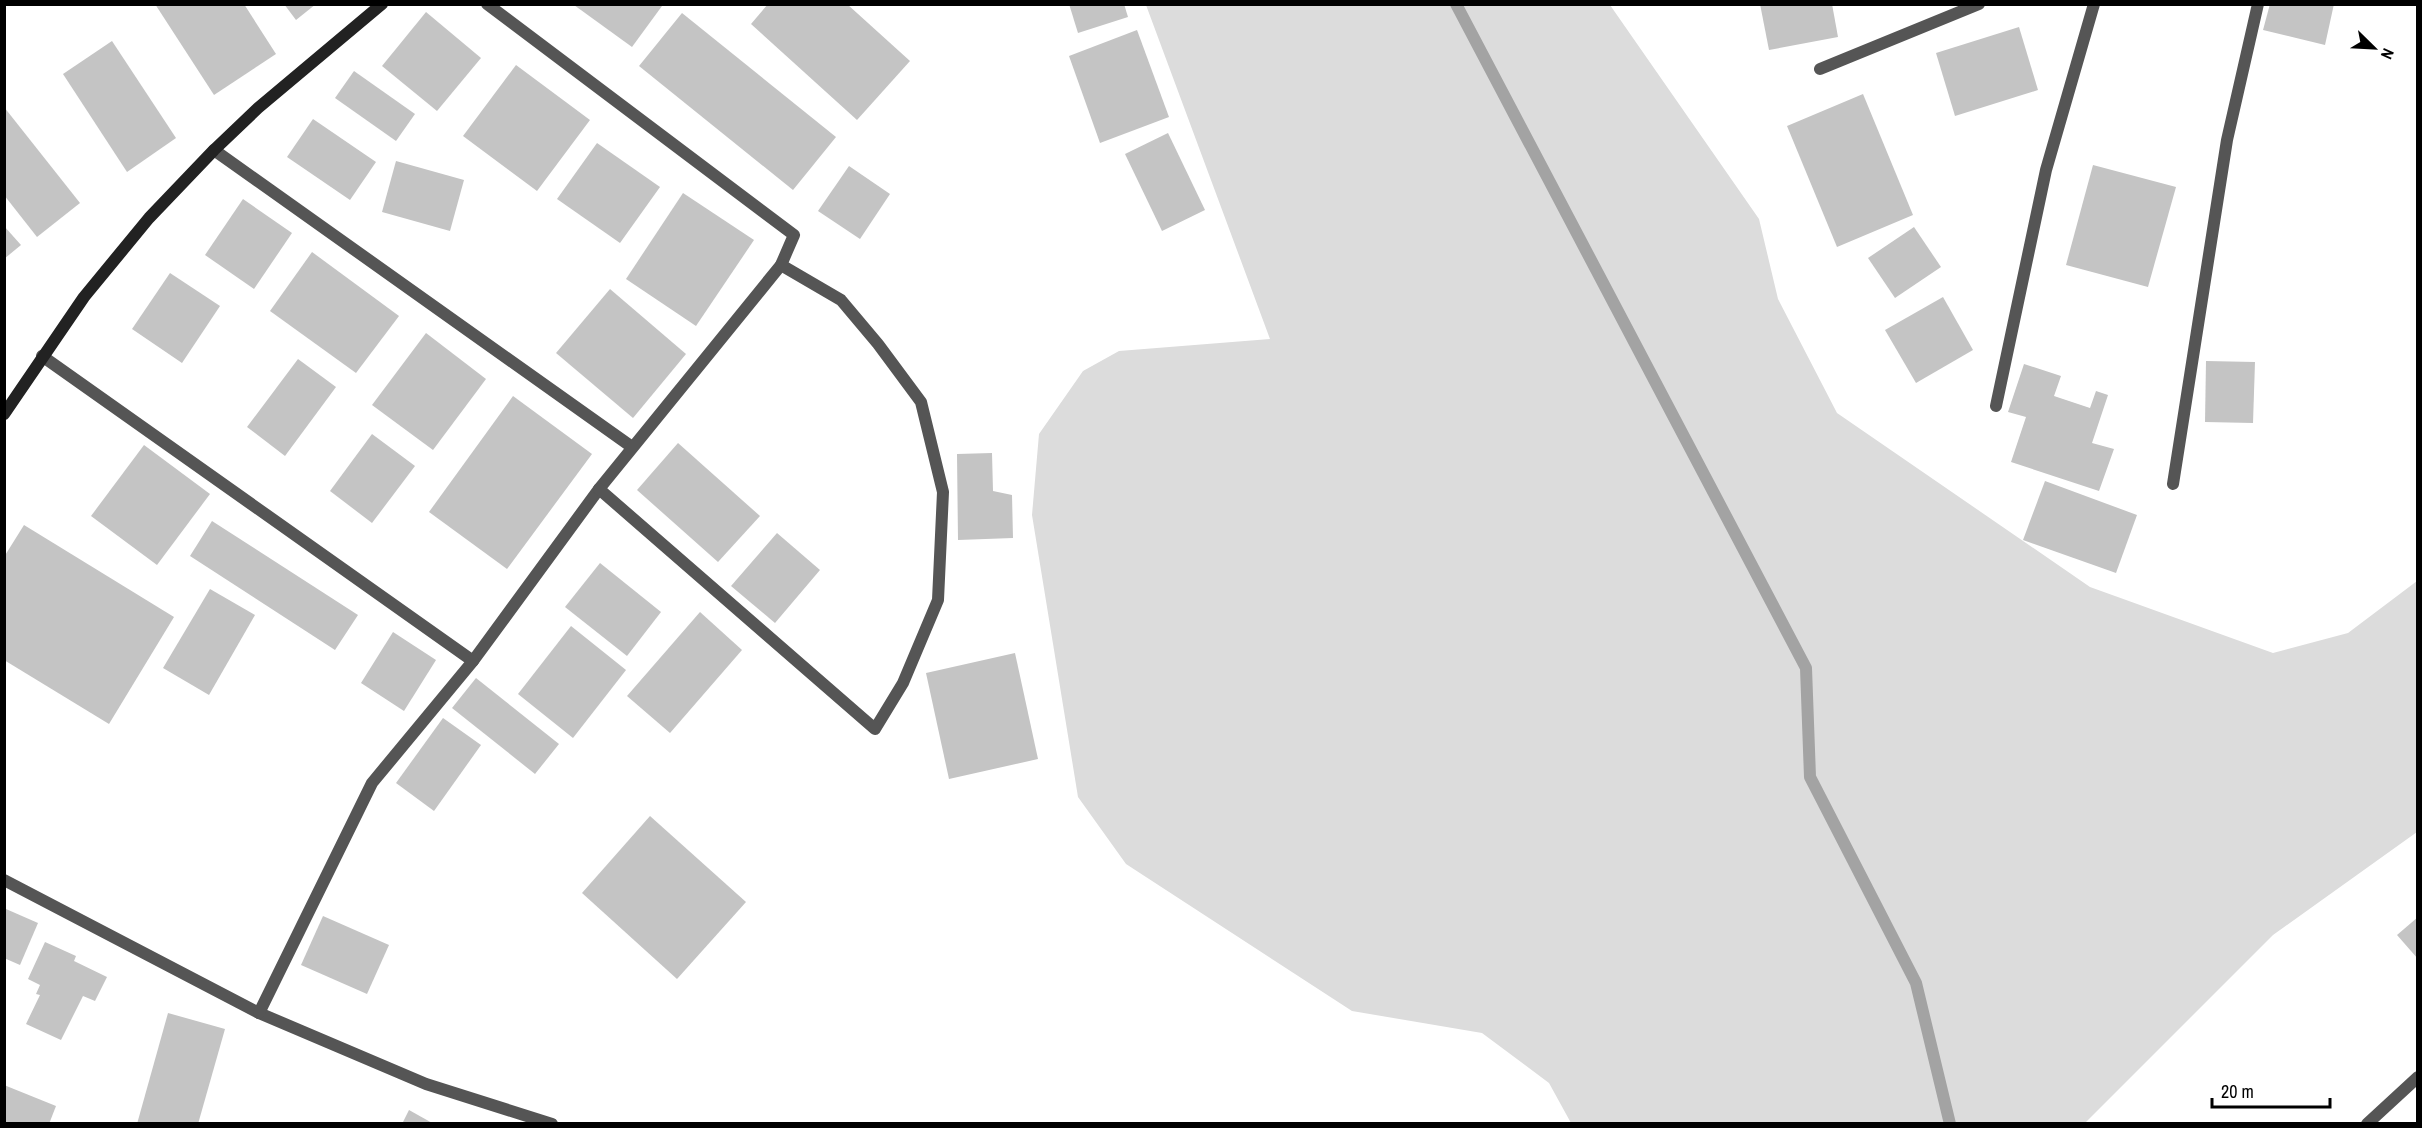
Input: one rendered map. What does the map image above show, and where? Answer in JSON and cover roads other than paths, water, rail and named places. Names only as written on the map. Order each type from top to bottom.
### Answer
[{"type":"street","points":[[4,414],[42,356],[113,259],[214,150],[258,108],[382,4]]},
{"type":"street","points":[[259,1013],[372,783],[473,661],[599,489],[780,265],[794,235],[487,4]]},
{"type":"street","points":[[1820,69],[1979,4]]},
{"type":"street","points":[[1995,406],[2046,170],[2094,4]]},
{"type":"street","points":[[2173,484],[2227,140],[2258,4]]},
{"type":"street","points":[[214,150],[632,447]]},
{"type":"street","points":[[599,489],[875,729],[903,682],[938,600],[943,492],[921,402],[878,344],[841,300],[780,265]]},
{"type":"street","points":[[42,356],[473,661]]},
{"type":"street","points":[[4,880],[259,1013],[426,1084],[552,1124]]},
{"type":"street","points":[[2367,1124],[2418,1077]]},
{"type":"waterway","points":[[1456,4],[1806,668],[1810,777],[1916,983],[1950,1124]]}]
